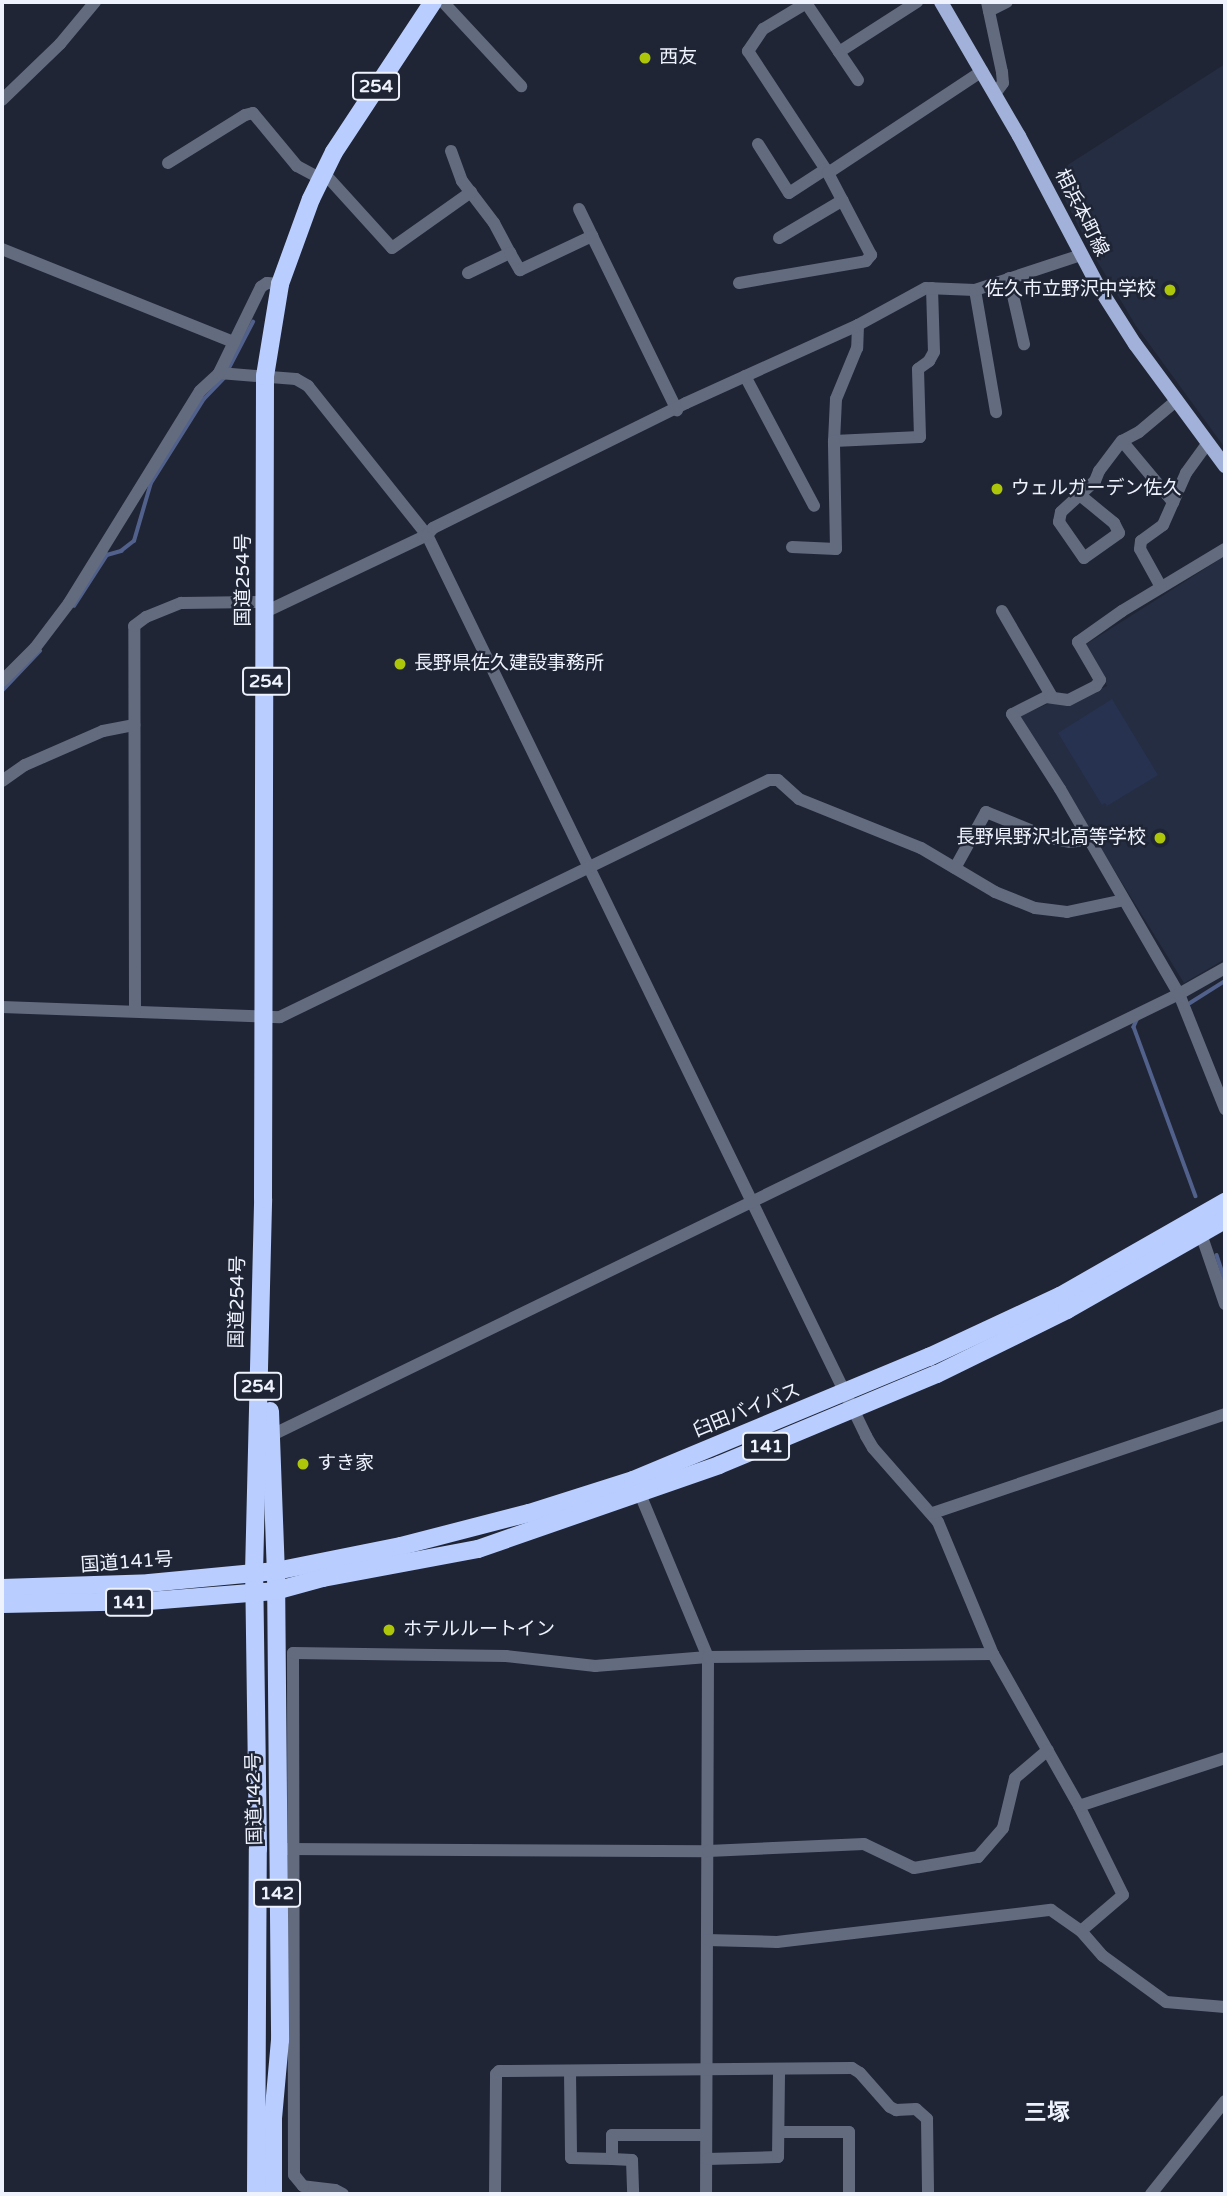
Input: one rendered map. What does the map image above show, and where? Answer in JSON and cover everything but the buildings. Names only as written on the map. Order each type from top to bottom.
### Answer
[{"type":"highway","name":"国道254号","points":[[254,1573],[263,1199],[265,376],[280,284],[297,233],[322,176],[360,110],[433,2]]},
{"type":"highway","name":"国道254号","points":[[263,1199],[268,1271],[270,1436],[276,1571]]},
{"type":"highway","name":"臼田バイパス","points":[[256,1593],[478,1549],[640,1494],[850,1401],[1060,1296],[1225,1202]]},
{"type":"highway","name":"臼田バイパス","points":[[254,1573],[401,1546],[529,1514],[633,1480],[850,1401],[937,1374],[1035,1326],[1225,1220]]},
{"type":"highway","name":"国道142号","points":[[273,2194],[273,2119],[280,2040],[285,1849],[276,1571]]},
{"type":"highway","name":"国道141号","points":[[2,1588],[149,1583],[254,1573]]},
{"type":"highway","name":"国道142号","points":[[254,1573],[256,2194]]},
{"type":"highway","name":"国道141号","points":[[2,1604],[149,1601],[256,1593]]},
{"type":"main road","name":"相浜本町線","points":[[941,2],[995,94],[1081,255],[1135,344],[1225,466]]},
{"type":"street","points":[[2,100],[60,44],[95,2]]},
{"type":"street","points":[[443,2],[521,86]]},
{"type":"street","points":[[739,283],[866,261],[871,255],[827,171],[748,51],[762,29],[807,2],[858,80]]},
{"type":"street","points":[[839,52],[918,2]]},
{"type":"street","points":[[995,94],[1003,83],[988,6],[1007,2]]},
{"type":"street","points":[[758,144],[789,193],[982,71]]},
{"type":"street","points":[[168,163],[245,115],[253,113],[297,166],[322,176],[392,248],[471,192]]},
{"type":"street","points":[[451,151],[462,181],[495,223],[520,270],[592,236]]},
{"type":"street","points":[[779,238],[844,200]]},
{"type":"street","points":[[579,209],[677,410]]},
{"type":"street","points":[[3,252],[233,342]]},
{"type":"street","points":[[468,273],[510,253]]},
{"type":"street","points":[[135,1011],[134,626],[146,617],[181,603],[265,607],[427,535],[433,528],[858,324],[926,288],[975,290],[1081,255]]},
{"type":"street","points":[[1009,278],[1024,344]]},
{"type":"street","points":[[2,681],[35,648],[69,603],[200,391],[219,373],[261,287],[267,283],[280,284]]},
{"type":"street","points":[[834,441],[920,437],[918,369],[929,361],[934,352],[932,288]]},
{"type":"street","points":[[975,290],[996,412]]},
{"type":"street","points":[[792,547],[836,549],[836,399],[857,348],[858,324]]},
{"type":"street","points":[[219,373],[296,379],[309,386],[427,535],[873,1448],[933,1513],[993,1654],[1079,1806],[1123,1895],[1081,1931]]},
{"type":"street","points":[[745,376],[814,506]]},
{"type":"street","points":[[1081,496],[1114,523],[1119,533],[1084,558],[1059,522],[1061,512],[1081,496],[1122,441],[1139,432],[1177,400]]},
{"type":"street","points":[[1122,441],[1173,502]]},
{"type":"street","points":[[1161,587],[1140,549],[1142,541],[1163,525],[1186,472],[1208,443]]},
{"type":"street","points":[[1225,549],[1161,587],[1078,642],[1100,680],[1096,686],[1068,700],[1052,698],[1012,714],[1089,839],[1179,994],[1225,1109]]},
{"type":"street","points":[[1002,611],[1052,698]]},
{"type":"street","points":[[2,781],[25,765],[103,730],[134,725]]},
{"type":"street","points":[[2,1007],[281,1017],[769,780],[778,780],[799,799],[921,848],[995,891],[1035,908],[1067,912],[1124,900]]},
{"type":"street","points":[[955,868],[986,813],[1050,838],[1071,842],[1089,839]]},
{"type":"street","points":[[270,1436],[1179,994],[1225,968]]},
{"type":"street","points":[[1200,1234],[1225,1304]]},
{"type":"street","points":[[933,1513],[1225,1414]]},
{"type":"street","points":[[640,1494],[708,1657],[706,2194]]},
{"type":"street","points":[[342,2194],[335,2190],[303,2186],[294,2175],[285,1849],[293,1653],[506,1656],[595,1666],[708,1657],[993,1654]]},
{"type":"street","points":[[285,1849],[708,1851],[864,1844],[914,1868],[978,1857],[1003,1828],[1014,1778],[1048,1751]]},
{"type":"street","points":[[1079,1806],[1225,1758]]},
{"type":"street","points":[[706,1940],[777,1942],[1051,1910],[1081,1931],[1103,1956],[1166,2002],[1225,2007]]},
{"type":"street","points":[[495,2194],[496,2074],[499,2071],[706,2072],[852,2068],[860,2073],[890,2108],[916,2109],[927,2119],[928,2194]]},
{"type":"street","points":[[707,2159],[778,2157],[779,2070]]},
{"type":"street","points":[[570,2072],[571,2158],[632,2160],[633,2194]]},
{"type":"street","points":[[1151,2194],[1225,2101]]},
{"type":"street","points":[[779,2132],[849,2132],[849,2194]]},
{"type":"street","points":[[612,2158],[612,2135],[706,2135]]},
{"type":"shaded area","name":"佐久市立野沢中学校","points":[[1225,64],[1225,448],[1136,326],[1093,254],[1052,175]]},
{"type":"shaded area","name":"長野県野沢北高等学校","points":[[1225,556],[1225,959],[1184,983],[1019,716],[1050,703],[1066,704],[1107,686],[1085,645]]},
{"type":"shaded area","points":[[1112,699],[1158,775],[1107,806],[1105,803],[1102,805],[1058,733]]},
{"type":"waterway","points":[[228,370],[253,322]]},
{"type":"waterway","points":[[74,606],[107,555],[121,551],[134,541],[151,483],[204,399],[225,377]]},
{"type":"waterway","points":[[2,691],[40,651]]},
{"type":"waterway","points":[[1190,1003],[1225,981]]},
{"type":"waterway","points":[[1138,1018],[1134,1027],[1196,1196]]},
{"type":"waterway","points":[[1217,1255],[1225,1280]]},
{"type":"place","name":"西友","points":[[645,58]]},
{"type":"place","name":"佐久市立野沢中学校","points":[[1170,290]]},
{"type":"place","name":"ウェルガーデン佐久","points":[[997,489]]},
{"type":"place","name":"長野県佐久建設事務所","points":[[400,664]]},
{"type":"place","name":"長野県野沢北高等学校","points":[[1160,838]]},
{"type":"place","name":"すき家","points":[[303,1464]]},
{"type":"place","name":"ホテルルートイン","points":[[389,1630]]},
{"type":"district","name":"三塚","points":[[1047,2113]]}]
